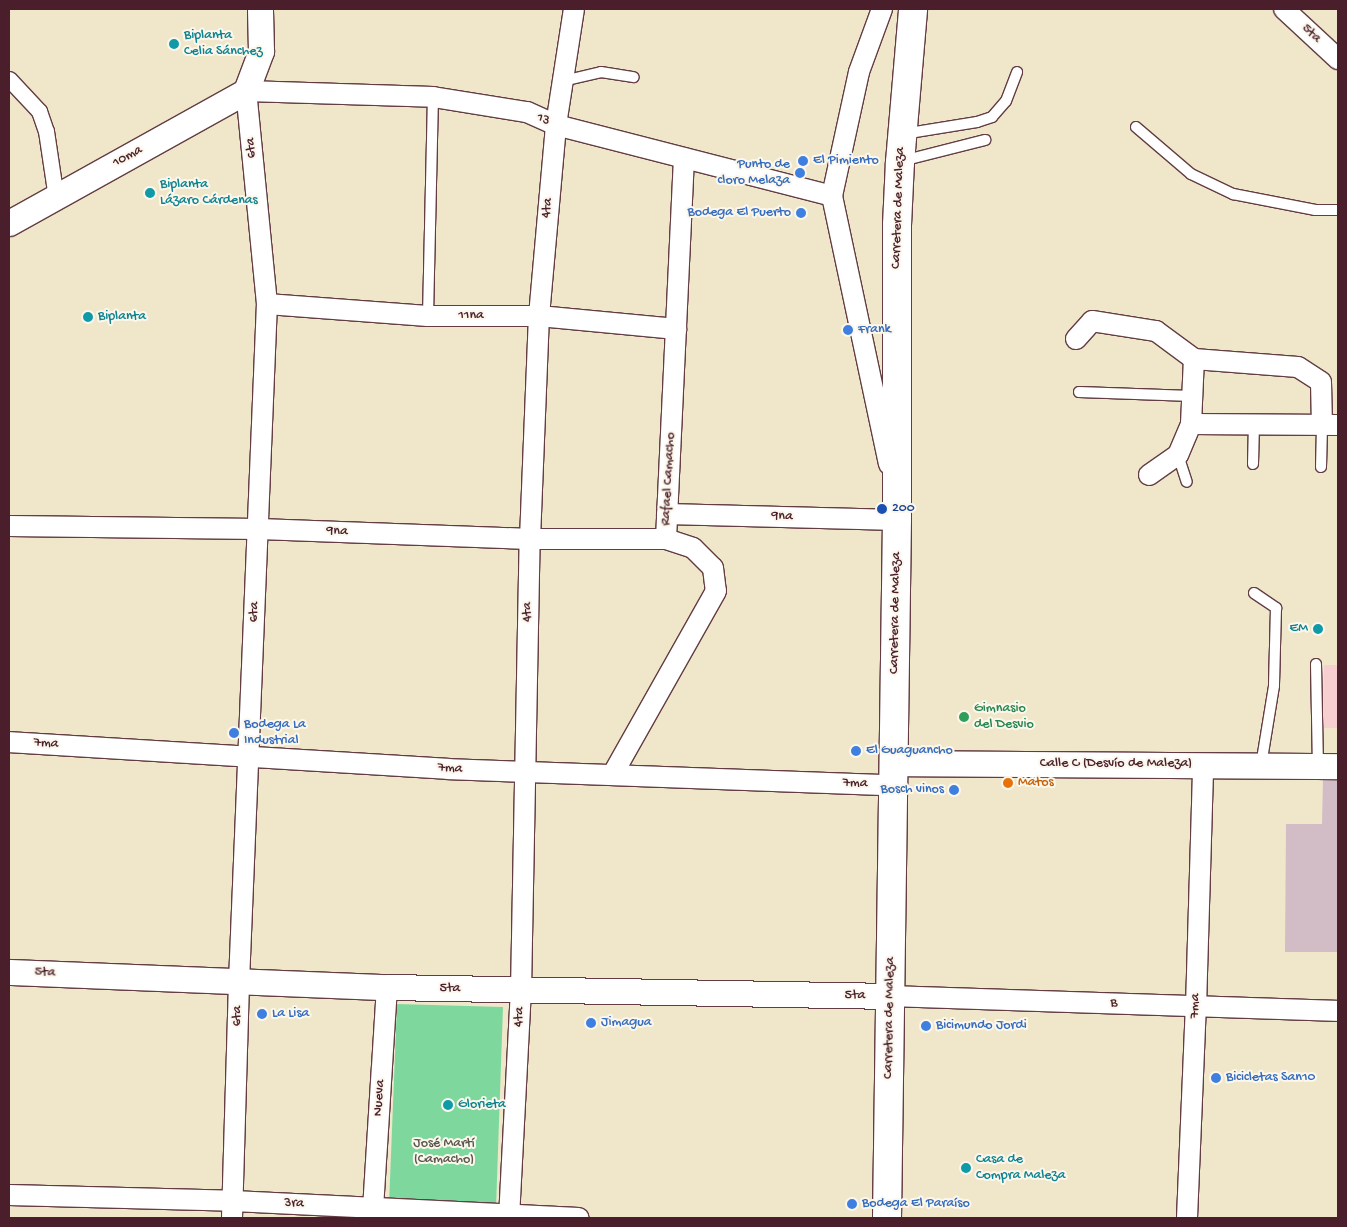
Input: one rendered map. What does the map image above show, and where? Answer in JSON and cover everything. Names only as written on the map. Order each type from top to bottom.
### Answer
[{"type":"main road","name":"Carretera de Maleza","points":[[887,1218],[900,162],[913,9]]},
{"type":"street","name":"6ta","points":[[233,1210],[239,982],[267,304],[246,91],[261,51],[260,9]]},
{"type":"street","name":"4ta","points":[[509,1217],[521,991],[530,539],[539,316],[556,125],[574,9]]},
{"type":"street","points":[[882,9],[859,72],[832,196],[897,508]]},
{"type":"street","name":"5ta","points":[[1284,9],[1338,58]]},
{"type":"street","points":[[9,79],[39,111],[46,131],[56,198]]},
{"type":"street","name":"13","points":[[246,91],[433,97],[527,112],[556,125],[832,196]]},
{"type":"street","name":"10ma","points":[[9,223],[246,91]]},
{"type":"street","name":"Rafael Camacho","points":[[613,774],[716,591],[713,568],[694,548],[666,539],[684,158]]},
{"type":"street","name":"11na","points":[[267,304],[428,316],[539,316],[676,329]]},
{"type":"street","points":[[1076,339],[1092,320],[1156,331],[1194,359],[1298,367],[1321,382],[1330,425],[1190,424]]},
{"type":"street","points":[[1149,475],[1178,455],[1190,424],[1194,359]]},
{"type":"street","name":"9na","points":[[667,514],[897,508]]},
{"type":"street","name":"9na","points":[[9,526],[259,529],[530,539],[666,539]]},
{"type":"street","name":"7ma","points":[[9,742],[524,773],[893,774]]},
{"type":"street","name":"Calle C (Desvío de Maleza)","points":[[893,774],[1203,764],[1328,766]]},
{"type":"street","name":"7ma","points":[[1187,1218],[1196,1007],[1203,764]]},
{"type":"street","name":"5ta","points":[[9,972],[521,991],[891,996]]},
{"type":"street","name":"Nueva","points":[[373,1209],[386,987]]},
{"type":"street","name":"B","points":[[891,996],[1338,1011]]},
{"type":"street","name":"3ra","points":[[9,1194],[233,1210],[373,1209],[509,1217],[579,1218]]},
{"type":"lane","points":[[563,81],[601,72],[634,77]]},
{"type":"lane","points":[[902,134],[976,122],[992,117],[1006,101],[1017,72]]},
{"type":"lane","points":[[428,316],[433,97]]},
{"type":"lane","points":[[1136,127],[1192,174],[1233,194],[1315,210],[1338,210]]},
{"type":"lane","points":[[900,162],[985,140]]},
{"type":"lane","points":[[1079,392],[1192,396]]},
{"type":"lane","points":[[1253,464],[1254,423]]},
{"type":"lane","points":[[1321,467],[1330,425]]},
{"type":"lane","points":[[1178,455],[1187,482]]},
{"type":"lane","points":[[1254,593],[1276,608],[1274,686],[1261,765]]},
{"type":"lane","points":[[1316,664],[1328,766]]},
{"type":"shaded area","points":[[1324,665],[1338,665],[1338,728],[1323,728]]},
{"type":"shaded area","points":[[1323,778],[1338,779],[1338,952],[1285,952],[1286,824],[1322,824]]},
{"type":"green space","name":"José Martí (Camacho)","points":[[397,1004],[503,1007],[496,1208],[389,1205]]},
{"type":"place","name":"Biplanta Celia Sánchez","points":[[174,44]]},
{"type":"place","name":"El Pimiento","points":[[803,161]]},
{"type":"place","name":"Punto de cloro Melaza","points":[[800,173]]},
{"type":"place","name":"Biplanta Lázaro Cárdenas","points":[[150,193]]},
{"type":"place","name":"Bodega El Puerto","points":[[801,213]]},
{"type":"place","name":"Biplanta","points":[[88,317]]},
{"type":"place","name":"Frank","points":[[848,330]]},
{"type":"place","name":"200","points":[[882,509]]},
{"type":"place","name":"EM","points":[[1318,629]]},
{"type":"place","name":"Gimnasio del Desvio","points":[[964,717]]},
{"type":"place","name":"Bodega La Industrial","points":[[234,733]]},
{"type":"place","name":"El Guaguancho","points":[[856,751]]},
{"type":"place","name":"Matos","points":[[1008,783]]},
{"type":"place","name":"Bosch vinos","points":[[954,790]]},
{"type":"place","name":"La Lisa","points":[[262,1014]]},
{"type":"place","name":"Jimagua","points":[[591,1023]]},
{"type":"place","name":"Bicimundo Jordi","points":[[926,1026]]},
{"type":"place","name":"Bicicletas San10","points":[[1216,1078]]},
{"type":"place","name":"Glorieta","points":[[448,1105]]},
{"type":"place","name":"Casa de Compra Maleza","points":[[966,1168]]},
{"type":"place","name":"Bodega El Paraíso","points":[[852,1204]]}]
